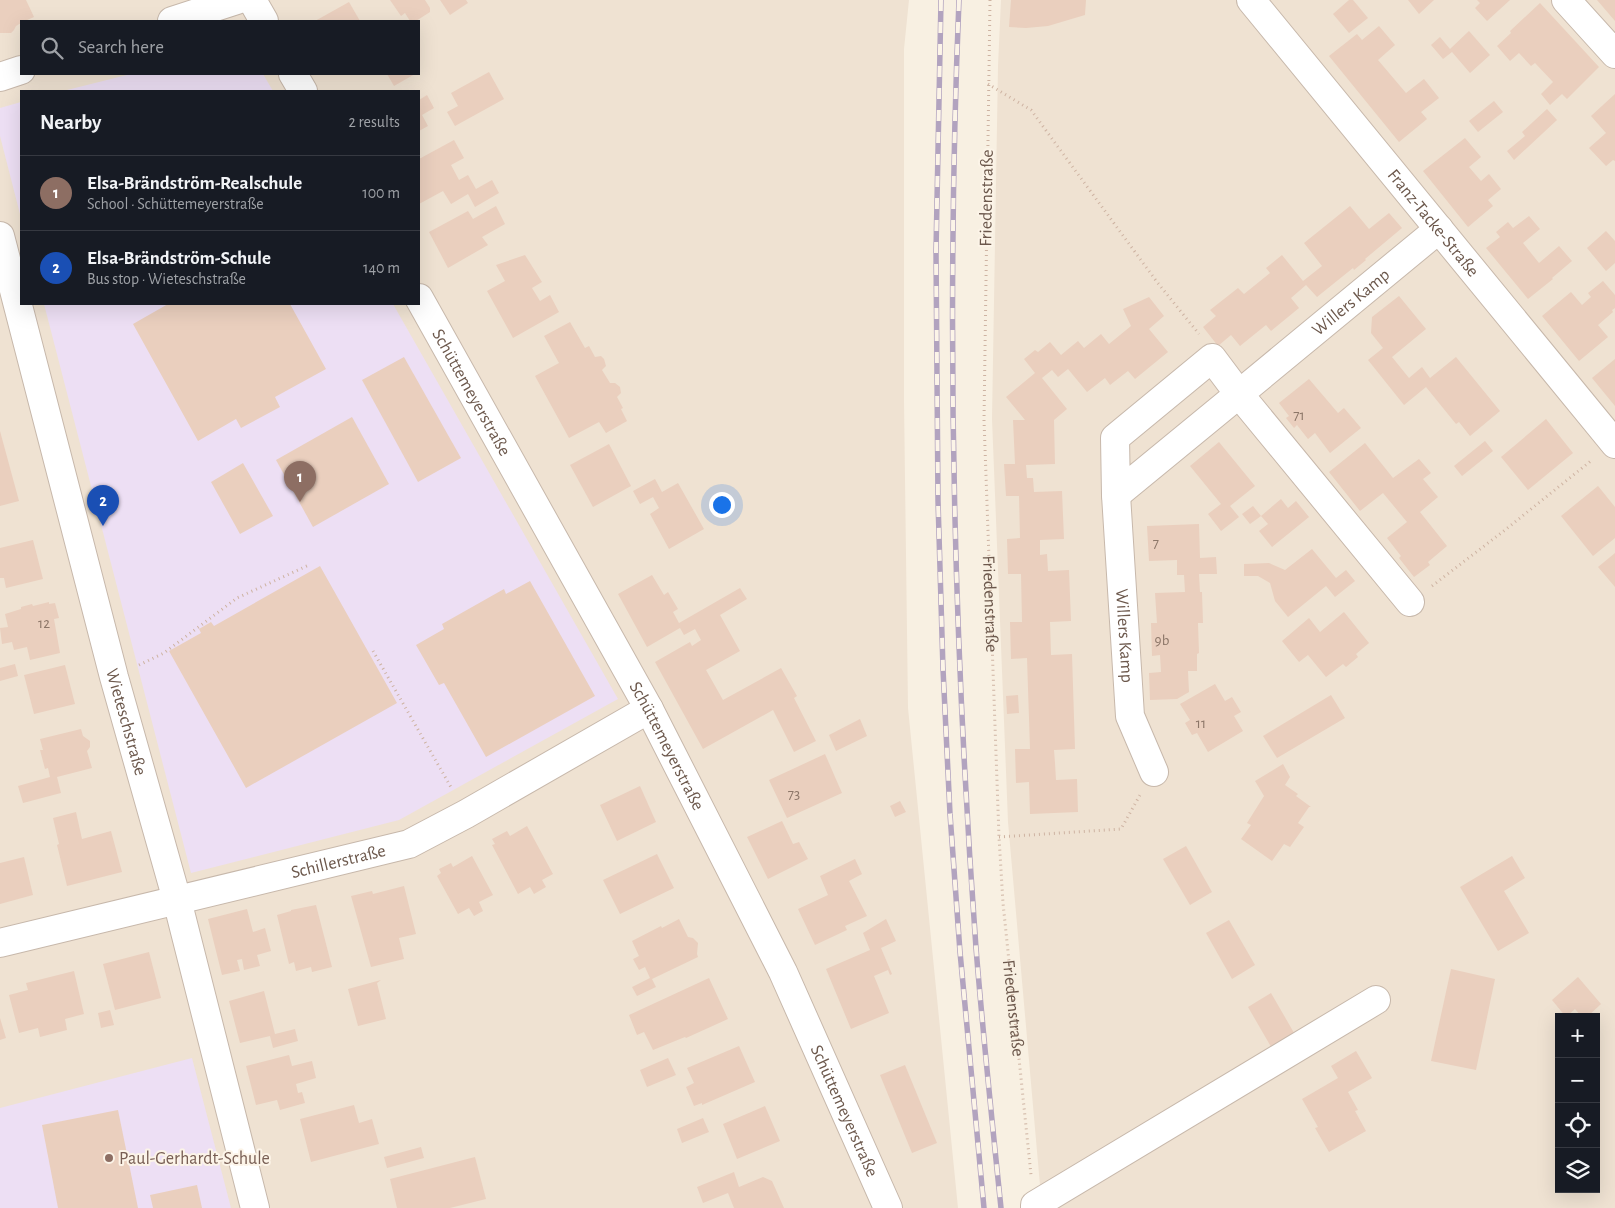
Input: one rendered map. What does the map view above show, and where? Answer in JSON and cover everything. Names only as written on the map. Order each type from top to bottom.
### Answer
[{"type":"street","points":[[175,20],[237,0]]},
{"type":"street","points":[[252,0],[263,20]]},
{"type":"street","name":"Franz-Tacke-Straße","points":[[1251,0],[1615,443]]},
{"type":"street","points":[[1566,0],[1615,54]]},
{"type":"street","points":[[0,77],[20,70]]},
{"type":"street","points":[[294,75],[302,90]]},
{"type":"street","name":"Willers Kamp","points":[[1116,495],[1440,229]]},
{"type":"street","name":"Wieteschstraße","points":[[0,236],[114,677],[177,900],[255,1208]]},
{"type":"street","name":"Schüttemeyerstraße","points":[[420,300],[649,709],[784,972],[888,1208]]},
{"type":"street","points":[[1212,358],[1239,394],[1410,602]]},
{"type":"street","name":"Willers Kamp","points":[[1154,772],[1130,716],[1116,495],[1115,438],[1212,358]]},
{"type":"street","name":"Schillerstraße","points":[[0,942],[409,844],[466,814],[649,709]]},
{"type":"street","points":[[1035,1206],[1376,1000]]},
{"type":"path","name":"Friedenstraße","points":[[990,0],[984,420],[999,837],[1003,903],[1035,1206]]},
{"type":"path","points":[[988,84],[1030,110],[1157,282],[1209,346],[1212,358]]},
{"type":"path","points":[[1410,602],[1506,530],[1615,443]]},
{"type":"path","points":[[114,677],[164,653],[237,598],[309,565]]},
{"type":"path","points":[[372,651],[466,814]]},
{"type":"path","points":[[999,837],[1121,830],[1154,772]]},
{"type":"shaded area","points":[[0,0],[909,0],[904,49],[904,401],[908,708],[958,1208],[0,1208]]},
{"type":"shaded area","points":[[1001,0],[1615,0],[1615,1208],[1042,1208],[1008,822],[992,419],[998,66]]},
{"type":"shaded area","points":[[127,75],[264,75],[272,90],[67,90]]},
{"type":"shaded area","points":[[20,102],[20,214],[0,136],[0,108]]},
{"type":"shaded area","points":[[44,305],[394,305],[618,699],[399,820],[191,873]]},
{"type":"shaded area","name":"Paul-Gerhardt-Schule","points":[[192,1058],[231,1208],[0,1208],[0,1108]]},
{"type":"building","points":[[0,0],[26,0],[34,17],[27,20],[20,20],[20,24],[11,33],[0,33]]},
{"type":"building","points":[[390,0],[425,0],[430,8],[430,12],[418,20],[409,20],[405,13],[401,16]]},
{"type":"building","points":[[440,0],[466,0],[468,3],[450,15]]},
{"type":"building","points":[[1011,0],[1086,0],[1085,15],[1048,26],[1009,27]]},
{"type":"building","points":[[1349,0],[1353,0],[1368,18],[1349,33],[1333,14]]},
{"type":"building","points":[[1408,0],[1434,0],[1419,14]]},
{"type":"building","points":[[1477,0],[1510,0],[1487,21],[1475,8],[1480,3]]},
{"type":"building","points":[[1597,0],[1615,0],[1615,21]]},
{"type":"building","points":[[349,2],[359,20],[317,20]]},
{"type":"building","points":[[1540,3],[1599,67],[1567,99],[1562,94],[1550,105],[1541,94],[1553,82],[1535,63],[1531,66],[1519,53],[1510,61],[1497,46]]},
{"type":"building","points":[[1379,26],[1395,45],[1378,60],[1406,93],[1424,79],[1439,98],[1421,112],[1427,119],[1399,142],[1329,56],[1357,34],[1362,40]]},
{"type":"building","points":[[1469,31],[1490,55],[1470,73],[1452,52],[1443,59],[1431,45],[1440,37],[1450,49]]},
{"type":"building","points":[[489,72],[504,99],[455,126],[447,112],[458,106],[451,93]]},
{"type":"building","points":[[388,75],[413,75],[394,86]]},
{"type":"building","points":[[1615,94],[1615,161],[1613,160],[1606,166],[1589,148],[1606,133],[1591,116]]},
{"type":"building","points":[[427,95],[434,108],[422,115],[428,126],[420,130],[420,99]]},
{"type":"building","points":[[1494,101],[1503,112],[1478,132],[1469,121]]},
{"type":"building","points":[[1547,109],[1557,120],[1514,160],[1507,151],[1525,136],[1522,132]]},
{"type":"building","points":[[1465,138],[1481,157],[1469,167],[1481,181],[1489,174],[1501,189],[1488,200],[1493,206],[1468,227],[1423,171]]},
{"type":"building","points":[[454,140],[464,158],[451,165],[459,180],[468,175],[476,189],[492,180],[499,193],[475,207],[468,194],[451,204],[443,191],[420,203],[420,158]]},
{"type":"building","points":[[496,206],[505,224],[482,237],[488,245],[448,268],[429,232],[468,211],[473,219]]},
{"type":"building","points":[[1350,206],[1369,229],[1389,213],[1402,228],[1354,270],[1353,268],[1317,297],[1306,285],[1291,298],[1299,308],[1271,331],[1266,325],[1240,346],[1231,335],[1218,346],[1203,327],[1216,316],[1210,310],[1238,288],[1244,294],[1270,273],[1266,268],[1282,255],[1303,281],[1322,266],[1304,243]]},
{"type":"building","points":[[1529,216],[1540,229],[1523,243],[1539,263],[1559,246],[1572,261],[1528,299],[1486,248],[1500,237],[1496,232],[1508,222],[1513,228]]},
{"type":"building","points":[[1606,231],[1615,241],[1615,263],[1606,271],[1587,248]]},
{"type":"building","points":[[525,255],[542,282],[532,288],[540,301],[550,295],[559,312],[513,338],[487,291],[505,281],[496,265]]},
{"type":"building","points":[[1603,281],[1615,295],[1615,308],[1612,310],[1613,312],[1598,325],[1608,337],[1579,361],[1542,316],[1571,292],[1582,305],[1591,297],[1588,293]]},
{"type":"building","points":[[1399,296],[1426,329],[1392,357],[1409,378],[1422,367],[1430,378],[1456,357],[1500,411],[1470,436],[1459,422],[1456,424],[1426,387],[1404,405],[1368,360],[1383,348],[1371,333],[1372,317]]},
{"type":"building","points":[[1149,297],[1164,316],[1149,329],[1168,352],[1135,379],[1128,371],[1110,385],[1105,378],[1087,392],[1068,369],[1058,377],[1052,370],[1042,378],[1067,409],[1054,420],[1055,464],[1026,465],[1027,478],[1033,478],[1034,492],[1062,491],[1064,539],[1040,540],[1040,555],[1047,554],[1048,571],[1069,570],[1071,621],[1050,622],[1051,655],[1072,654],[1075,749],[1054,750],[1056,780],[1077,779],[1078,812],[1030,814],[1029,782],[1016,783],[1015,749],[1030,749],[1027,658],[1011,659],[1010,622],[1022,622],[1021,574],[1008,574],[1007,539],[1020,538],[1019,496],[1006,496],[1004,464],[1015,464],[1013,420],[1025,420],[1006,397],[1035,373],[1024,359],[1035,350],[1038,352],[1050,342],[1061,355],[1078,341],[1084,348],[1101,334],[1109,344],[1131,326],[1123,309]]},
{"type":"building","points":[[166,305],[291,305],[326,369],[275,397],[280,407],[241,428],[236,419],[198,441],[133,324]]},
{"type":"building","points":[[570,322],[585,348],[589,346],[595,357],[601,356],[604,359],[606,366],[602,370],[610,383],[615,383],[620,387],[621,393],[617,397],[627,421],[606,433],[599,422],[569,438],[535,376],[559,363],[544,336]]},
{"type":"building","points":[[404,357],[461,458],[418,482],[362,380]]},
{"type":"building","points":[[1615,359],[1615,406],[1592,378]]},
{"type":"building","points":[[1309,379],[1338,413],[1344,408],[1361,428],[1330,453],[1315,433],[1308,439],[1297,425],[1294,428],[1286,418],[1289,416],[1279,403]]},
{"type":"building","points":[[352,417],[389,484],[313,527],[276,460]]},
{"type":"building","points":[[1546,419],[1573,453],[1528,490],[1501,457]]},
{"type":"building","points":[[0,431],[19,501],[0,506]]},
{"type":"building","points":[[1485,441],[1493,451],[1462,476],[1454,466]]},
{"type":"building","points":[[1219,442],[1255,486],[1230,506],[1239,517],[1221,531],[1208,514],[1221,504],[1190,466]]},
{"type":"building","points":[[1365,443],[1393,478],[1419,459],[1431,473],[1423,479],[1438,497],[1420,512],[1447,546],[1428,562],[1430,565],[1414,577],[1399,558],[1401,556],[1387,538],[1407,522],[1383,493],[1360,511],[1329,472]]},
{"type":"building","points":[[609,444],[631,486],[593,507],[570,465]]},
{"type":"building","points":[[243,463],[273,516],[240,534],[211,482]]},
{"type":"building","points":[[655,479],[662,492],[678,483],[704,529],[669,549],[650,514],[659,508],[653,497],[640,504],[633,491]]},
{"type":"building","points":[[1598,486],[1615,507],[1615,538],[1593,556],[1561,516]]},
{"type":"building","points":[[1281,499],[1288,508],[1296,501],[1309,517],[1272,547],[1259,531],[1268,524],[1261,516]]},
{"type":"building","points":[[1253,506],[1261,516],[1250,524],[1242,514]]},
{"type":"building","points":[[1199,524],[1200,558],[1216,557],[1217,574],[1199,574],[1200,592],[1202,592],[1203,623],[1198,623],[1199,653],[1197,654],[1197,671],[1188,671],[1189,692],[1177,699],[1150,700],[1149,673],[1161,672],[1160,655],[1152,656],[1151,623],[1157,623],[1155,593],[1185,592],[1184,575],[1177,575],[1177,560],[1149,561],[1147,526]]},
{"type":"building","points":[[33,540],[43,579],[6,588],[4,578],[0,578],[0,548]]},
{"type":"building","points":[[1312,549],[1336,578],[1346,570],[1355,581],[1335,597],[1326,586],[1288,617],[1275,601],[1270,583],[1258,576],[1244,576],[1244,564],[1269,563],[1285,570]]},
{"type":"building","points":[[1615,553],[1615,587],[1598,567]]},
{"type":"building","points":[[320,566],[397,703],[246,788],[169,651],[201,633],[199,629],[211,622],[214,626]]},
{"type":"building","points":[[652,575],[664,595],[668,592],[678,609],[673,612],[679,623],[740,588],[747,599],[720,615],[740,651],[706,670],[723,700],[781,668],[797,696],[794,698],[816,741],[794,752],[773,710],[703,749],[655,662],[690,642],[692,646],[701,640],[695,629],[684,635],[680,628],[647,647],[618,594]]},
{"type":"building","points":[[530,581],[595,696],[486,757],[444,683],[439,685],[416,645],[444,629],[442,624],[504,589],[506,594]]},
{"type":"building","points":[[49,602],[49,604],[55,603],[59,618],[54,619],[60,653],[30,660],[27,647],[14,650],[12,642],[2,644],[0,628],[8,627],[5,614],[32,604],[33,606]]},
{"type":"building","points":[[1344,612],[1369,643],[1356,654],[1358,657],[1346,667],[1343,664],[1326,677],[1308,655],[1299,662],[1282,641],[1309,618],[1320,632]]},
{"type":"building","points":[[15,664],[18,676],[0,681],[0,668]]},
{"type":"building","points":[[65,665],[75,704],[34,714],[24,675]]},
{"type":"building","points":[[1215,684],[1225,701],[1232,697],[1241,712],[1234,716],[1243,731],[1208,752],[1197,733],[1192,735],[1185,723],[1190,720],[1180,704]]},
{"type":"building","points":[[1018,695],[1019,713],[1007,714],[1006,696]]},
{"type":"building","points":[[1331,695],[1345,718],[1277,758],[1263,736]]},
{"type":"building","points":[[860,719],[867,736],[836,751],[829,735]]},
{"type":"building","points":[[81,729],[83,736],[90,741],[90,747],[87,751],[92,768],[57,777],[61,793],[23,803],[18,786],[50,777],[48,768],[45,769],[40,750],[43,750],[40,739]]},
{"type":"building","points":[[825,754],[842,793],[787,818],[769,780]]},
{"type":"building","points":[[1283,764],[1290,777],[1285,785],[1298,794],[1296,796],[1311,807],[1309,807],[1298,823],[1304,827],[1290,847],[1284,844],[1272,861],[1241,839],[1251,825],[1247,823],[1264,796],[1255,781]]},
{"type":"building","points":[[640,786],[656,822],[617,841],[600,805]]},
{"type":"building","points":[[900,801],[906,812],[895,817],[890,806]]},
{"type":"building","points":[[76,812],[82,839],[111,831],[122,872],[67,886],[57,845],[59,844],[53,818]]},
{"type":"building","points":[[782,821],[793,844],[799,842],[808,859],[768,879],[747,837]]},
{"type":"building","points":[[527,826],[553,874],[542,880],[546,887],[534,894],[530,887],[518,894],[492,845],[495,844],[492,839],[507,831],[510,836]]},
{"type":"building","points":[[1186,846],[1212,892],[1190,905],[1163,859]]},
{"type":"building","points":[[657,854],[674,888],[620,914],[603,880]]},
{"type":"building","points":[[472,856],[493,895],[479,902],[483,911],[474,916],[469,908],[458,914],[437,876],[441,873],[439,869],[451,863],[453,867]]},
{"type":"building","points":[[1512,856],[1525,878],[1504,891],[1529,933],[1498,951],[1460,887]]},
{"type":"building","points":[[24,857],[33,895],[0,904],[0,863]]},
{"type":"building","points":[[855,859],[862,874],[849,881],[867,916],[845,926],[847,930],[815,945],[798,909],[828,895],[820,876]]},
{"type":"building","points":[[404,886],[416,934],[399,938],[404,959],[371,967],[351,896],[372,891],[373,894]]},
{"type":"building","points":[[316,905],[332,967],[312,972],[311,967],[296,971],[294,962],[289,964],[277,915]]},
{"type":"building","points":[[247,909],[253,932],[265,928],[271,951],[257,955],[260,966],[244,970],[242,959],[237,960],[240,971],[222,975],[208,919]]},
{"type":"building","points":[[679,919],[688,937],[693,938],[698,943],[698,957],[652,979],[656,987],[637,996],[632,987],[650,978],[645,967],[639,970],[633,959],[639,956],[632,941]]},
{"type":"building","points":[[886,919],[896,941],[881,948],[892,974],[890,975],[888,970],[874,976],[889,1013],[851,1029],[826,969],[870,950],[863,933]]},
{"type":"building","points":[[1229,920],[1255,965],[1232,979],[1206,933]]},
{"type":"building","points":[[149,952],[161,998],[115,1010],[103,964]]},
{"type":"building","points":[[1451,969],[1495,979],[1476,1070],[1431,1061]]},
{"type":"building","points":[[74,971],[84,1014],[65,1019],[67,1030],[40,1037],[38,1028],[19,1033],[9,995],[28,990],[26,983]]},
{"type":"building","points":[[1578,977],[1601,1004],[1591,1013],[1578,1013],[1575,1009],[1570,1013],[1563,1013],[1552,1000]]},
{"type":"building","points":[[709,978],[728,1019],[686,1038],[653,1050],[644,1032],[637,1035],[629,1015]]},
{"type":"building","points":[[381,980],[377,983],[386,1019],[358,1026],[348,989]]},
{"type":"building","points":[[264,991],[275,1034],[295,1029],[298,1041],[273,1048],[270,1036],[240,1043],[229,1001]]},
{"type":"building","points":[[1271,993],[1297,1038],[1274,1052],[1248,1007]]},
{"type":"building","points":[[110,1010],[114,1025],[101,1028],[98,1013]]},
{"type":"building","points":[[0,1018],[6,1038],[0,1040]]},
{"type":"building","points":[[739,1046],[755,1082],[702,1105],[702,1103],[694,1106],[686,1087],[694,1083],[687,1068]]},
{"type":"building","points":[[1356,1051],[1372,1078],[1348,1092],[1358,1110],[1355,1111],[1366,1131],[1329,1152],[1315,1128],[1318,1127],[1302,1099],[1338,1078],[1331,1066]]},
{"type":"building","points":[[289,1055],[292,1066],[312,1061],[316,1078],[296,1084],[298,1093],[302,1092],[305,1103],[280,1110],[277,1100],[256,1105],[246,1066]]},
{"type":"building","points":[[668,1058],[676,1075],[647,1087],[640,1070]]},
{"type":"building","points":[[905,1065],[937,1143],[912,1153],[880,1075]]},
{"type":"building","points":[[354,1105],[359,1123],[372,1119],[379,1144],[311,1162],[300,1119]]},
{"type":"building","points":[[765,1106],[780,1141],[737,1159],[723,1124]]},
{"type":"building","points":[[118,1110],[138,1208],[58,1208],[42,1125]]},
{"type":"building","points":[[703,1118],[709,1132],[682,1143],[677,1129]]},
{"type":"building","points":[[421,1147],[424,1158],[387,1168],[384,1157]]},
{"type":"building","points":[[475,1157],[486,1199],[450,1208],[397,1208],[390,1179]]},
{"type":"building","points":[[734,1172],[739,1187],[763,1177],[772,1181],[784,1208],[734,1208],[728,1193],[703,1203],[697,1187]]},
{"type":"building","points":[[197,1185],[202,1208],[153,1208],[150,1195]]},
{"type":"railway","points":[[941,0],[936,251],[938,501],[943,669],[950,814],[960,952],[984,1208]]},
{"type":"railway","points":[[959,0],[953,237],[954,474],[957,593],[968,830],[976,948],[1001,1208]]},
{"type":"place","name":"Elsa-Brändström-Realschule","points":[[300,502]]},
{"type":"place","name":"Elsa-Brändström-Schule","points":[[103,526]]},
{"type":"place","name":"Paul-Gerhardt-Schule","points":[[109,1158]]}]
